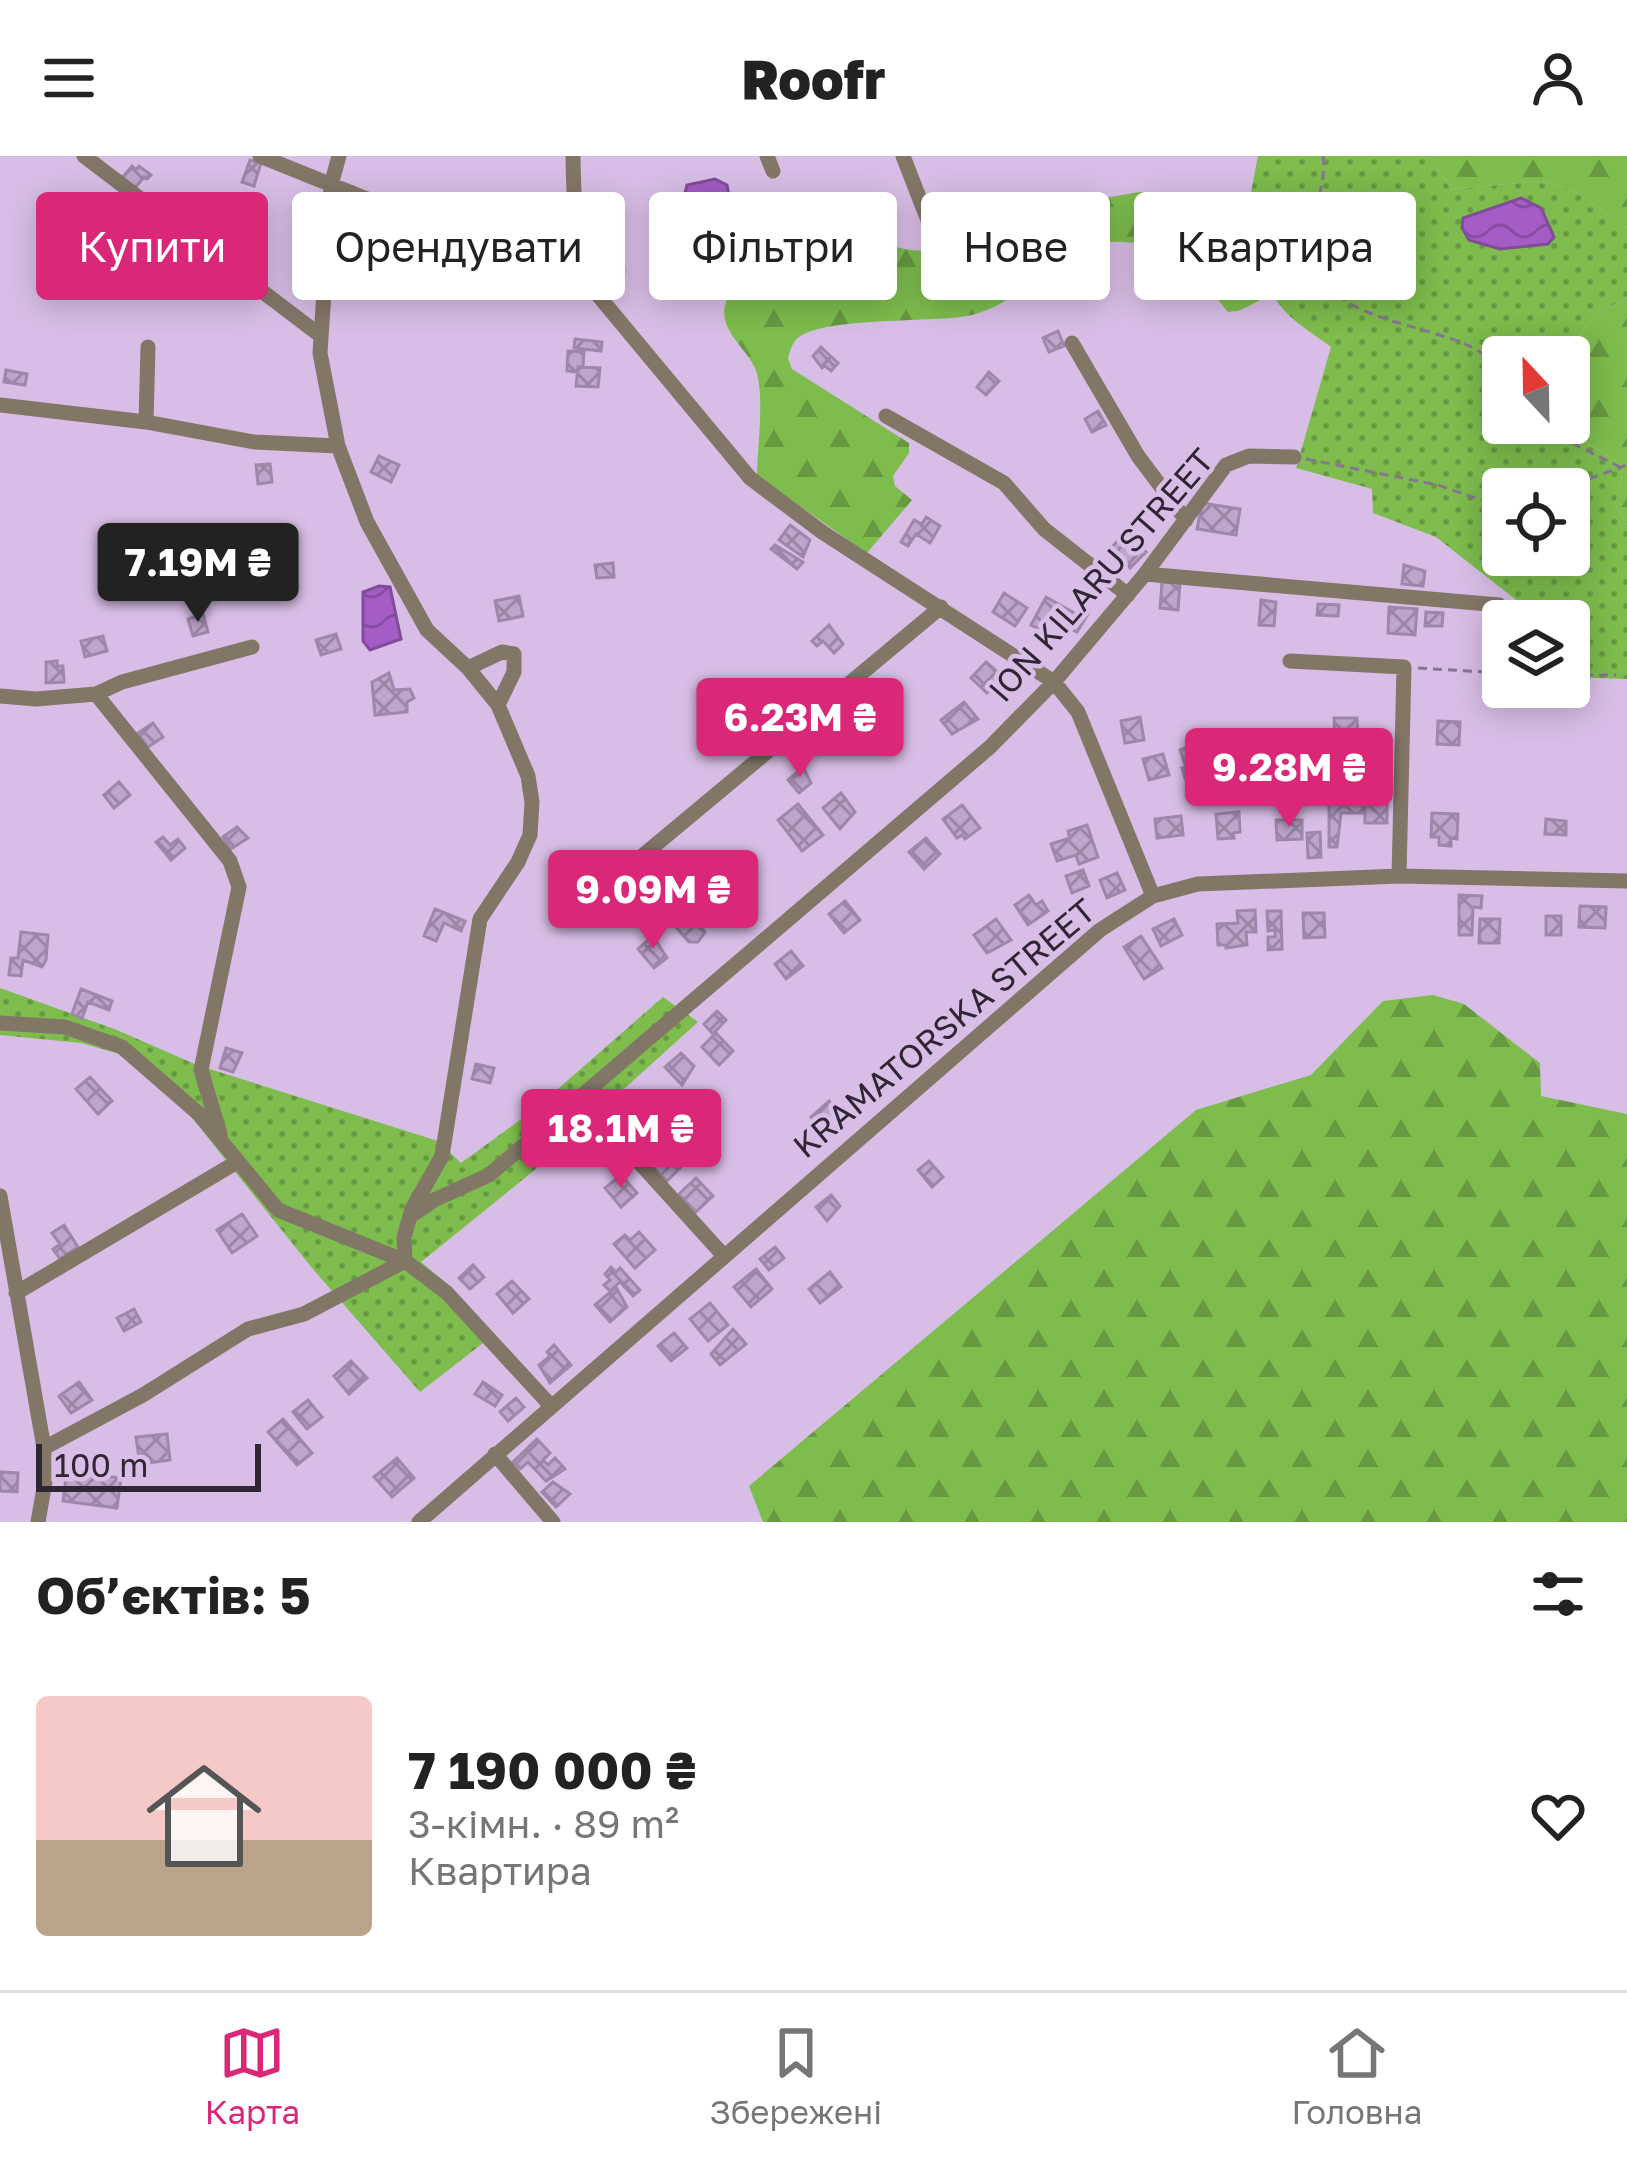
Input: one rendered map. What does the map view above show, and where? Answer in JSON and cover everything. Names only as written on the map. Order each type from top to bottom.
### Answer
[{"type":"street","points":[[84,156],[321,336]]},
{"type":"street","points":[[260,156],[349,192]]},
{"type":"street","points":[[339,156],[331,185],[320,353],[338,446],[367,522],[427,630],[498,705],[528,776],[532,802],[530,835],[480,919],[442,1156],[409,1217],[405,1261]]},
{"type":"street","points":[[573,156],[574,192]]},
{"type":"street","points":[[903,156],[921,202]]},
{"type":"street","points":[[602,300],[750,478],[822,532],[1054,682],[1078,712],[1153,896]]},
{"type":"street","points":[[1072,343],[1138,456],[1186,520]]},
{"type":"street","points":[[146,422],[148,347]]},
{"type":"street","points":[[0,406],[146,422],[254,442],[338,446]]},
{"type":"street","points":[[886,416],[1004,483],[1044,530],[1128,595]]},
{"type":"street","name":"ION KILARU STREET","points":[[409,1217],[489,1175],[990,747],[1054,682],[1128,595],[1226,465],[1249,456],[1294,457]]},
{"type":"street","points":[[1145,574],[1482,603]]},
{"type":"street","points":[[581,907],[941,607]]},
{"type":"street","points":[[0,696],[36,699],[96,694],[122,682],[252,647]]},
{"type":"street","points":[[467,668],[502,652],[514,654],[514,672],[498,705]]},
{"type":"street","points":[[1290,661],[1404,668],[1399,876]]},
{"type":"street","points":[[96,694],[230,860],[239,887],[201,1070],[223,1142]]},
{"type":"street","name":"KRAMATORSKA STREET","points":[[419,1522],[1100,929],[1153,896],[1198,884],[1399,876],[1627,880]]},
{"type":"street","points":[[0,1023],[65,1027],[122,1047],[199,1114],[278,1210],[405,1261],[447,1293],[551,1406]]},
{"type":"street","points":[[580,1098],[724,1256]]},
{"type":"street","points":[[16,1293],[237,1162]]},
{"type":"street","points":[[0,1196],[44,1448],[45,1482],[38,1522]]},
{"type":"street","points":[[44,1448],[102,1419],[248,1329],[304,1314],[405,1261]]},
{"type":"street","points":[[495,1454],[553,1522]]},
{"type":"path","points":[[1323,156],[1310,243],[1322,280],[1376,316],[1482,354]]},
{"type":"path","points":[[1574,444],[1620,467]]},
{"type":"path","points":[[1294,457],[1438,485],[1482,500]]},
{"type":"path","points":[[1590,478],[1627,465]]},
{"type":"path","points":[[1404,668],[1482,672]]},
{"type":"path","points":[[1590,674],[1616,675]]},
{"type":"green space","points":[[1258,156],[1430,156],[1451,189],[1542,181],[1573,190],[1627,228],[1627,299],[1599,311],[1578,336],[1482,336],[1482,444],[1589,444],[1624,466],[1615,505],[1627,525],[1627,679],[1590,678],[1590,600],[1516,600],[1486,576],[1590,576],[1590,468],[1482,468],[1482,573],[1436,537],[1373,513],[1372,489],[1296,468],[1331,347],[1277,300],[1416,300],[1416,192],[1251,192]]},
{"type":"green space","points":[[1430,156],[1627,156],[1627,228],[1573,190],[1542,181],[1451,189]]},
{"type":"green space","points":[[1134,193],[1134,243],[1110,243],[1110,197]]},
{"type":"green space","points":[[897,246],[921,250],[921,300],[1006,300],[967,316],[848,324],[806,333],[795,341],[788,358],[792,369],[909,443],[909,453],[893,476],[895,486],[912,500],[867,553],[757,476],[758,376],[728,328],[724,311],[727,300],[897,300]]},
{"type":"green space","points":[[1627,299],[1627,525],[1615,505],[1624,466],[1589,444],[1590,336],[1578,336],[1599,311]]},
{"type":"green space","points":[[1217,300],[1260,300],[1241,310],[1228,312]]},
{"type":"green space","points":[[0,988],[197,1065],[438,1141],[461,1163],[535,1109],[663,997],[698,1022],[531,1173],[421,1262],[450,1286],[492,1336],[420,1392],[312,1268],[189,1114],[123,1055],[81,1043],[0,1035]]},
{"type":"green space","points":[[1433,995],[1464,1004],[1540,1063],[1541,1096],[1627,1114],[1627,1522],[763,1522],[749,1486],[1196,1110],[1311,1075],[1383,1001]]},
{"type":"water","points":[[715,179],[727,185],[728,192],[685,192],[687,185]]},
{"type":"water","points":[[1521,198],[1541,208],[1554,237],[1548,244],[1500,249],[1469,240],[1463,218]]},
{"type":"water","points":[[390,587],[401,639],[370,650],[363,641],[363,592]]},
{"type":"building","points":[[250,160],[261,163],[254,186],[242,182]]},
{"type":"building","points":[[132,166],[151,175],[135,188],[122,178]]},
{"type":"building","points":[[1058,331],[1064,346],[1049,352],[1043,338]]},
{"type":"building","points":[[575,339],[602,342],[601,351],[574,348]]},
{"type":"building","points":[[821,347],[838,363],[831,371],[813,356]]},
{"type":"building","points":[[568,351],[584,352],[583,367],[577,372],[567,371]]},
{"type":"building","points":[[578,367],[600,368],[598,387],[576,386]]},
{"type":"building","points":[[6,370],[27,374],[25,385],[4,382]]},
{"type":"building","points":[[989,372],[999,381],[986,395],[977,387]]},
{"type":"building","points":[[1098,411],[1106,425],[1092,432],[1085,419]]},
{"type":"building","points":[[379,456],[399,465],[391,482],[371,472]]},
{"type":"building","points":[[270,464],[272,482],[258,484],[256,465]]},
{"type":"building","points":[[1202,503],[1240,509],[1236,535],[1197,529]]},
{"type":"building","points":[[926,517],[940,526],[930,543],[916,534],[908,546],[901,542],[914,520],[922,524]]},
{"type":"building","points":[[790,525],[810,540],[803,557],[779,540]]},
{"type":"building","points":[[1126,532],[1146,552],[1130,568],[1111,548]]},
{"type":"building","points":[[775,545],[803,562],[797,569],[771,549]]},
{"type":"building","points":[[613,563],[614,577],[597,578],[595,565]]},
{"type":"building","points":[[1404,565],[1425,571],[1423,586],[1402,584]]},
{"type":"building","points":[[1162,582],[1180,583],[1178,610],[1160,608]]},
{"type":"building","points":[[1004,593],[1027,608],[1015,626],[993,612]]},
{"type":"building","points":[[519,596],[523,616],[499,621],[495,601]]},
{"type":"building","points":[[1046,597],[1078,615],[1081,609],[1088,614],[1077,632],[1049,621],[1043,631],[1031,625]]},
{"type":"building","points":[[1261,600],[1276,602],[1274,626],[1259,625]]},
{"type":"building","points":[[1318,604],[1339,605],[1338,616],[1317,615]]},
{"type":"building","points":[[1389,607],[1417,609],[1415,635],[1388,633]]},
{"type":"building","points":[[1426,612],[1443,613],[1442,626],[1425,626]]},
{"type":"building","points":[[203,614],[208,632],[193,636],[188,619]]},
{"type":"building","points":[[829,625],[843,644],[834,653],[823,641],[817,646],[812,641]]},
{"type":"building","points":[[336,634],[341,649],[321,655],[316,640]]},
{"type":"building","points":[[103,636],[107,651],[85,657],[81,641]]},
{"type":"building","points":[[57,661],[57,666],[63,666],[64,682],[46,683],[46,662]]},
{"type":"building","points":[[986,662],[1002,676],[987,693],[971,678]]},
{"type":"building","points":[[389,673],[394,690],[410,689],[414,698],[407,702],[407,712],[375,715],[372,682]]},
{"type":"building","points":[[858,689],[878,717],[865,731],[842,707]]},
{"type":"building","points":[[964,702],[978,719],[952,734],[941,720]]},
{"type":"building","points":[[1140,717],[1144,740],[1125,743],[1121,721]]},
{"type":"building","points":[[1334,718],[1357,718],[1358,743],[1335,743]]},
{"type":"building","points":[[1438,721],[1460,722],[1459,745],[1437,744]]},
{"type":"building","points":[[153,723],[163,737],[148,747],[138,733]]},
{"type":"building","points":[[1193,745],[1200,773],[1185,778],[1180,750]]},
{"type":"building","points":[[1163,754],[1169,775],[1149,780],[1143,759]]},
{"type":"building","points":[[1366,762],[1384,762],[1384,782],[1366,783]]},
{"type":"building","points":[[803,767],[811,783],[799,793],[788,780]]},
{"type":"building","points":[[119,782],[130,795],[114,808],[104,795]]},
{"type":"building","points":[[841,793],[855,812],[840,829],[823,808]]},
{"type":"building","points":[[1329,801],[1363,802],[1363,813],[1341,813],[1337,847],[1329,847]]},
{"type":"building","points":[[1365,802],[1387,802],[1387,823],[1365,823]]},
{"type":"building","points":[[798,804],[823,835],[802,851],[778,820]]},
{"type":"building","points":[[962,805],[980,828],[965,839],[957,838],[943,819]]},
{"type":"building","points":[[1239,812],[1240,832],[1233,833],[1234,838],[1218,839],[1216,814]]},
{"type":"building","points":[[1432,813],[1458,814],[1457,839],[1451,838],[1451,846],[1439,845],[1439,837],[1431,837]]},
{"type":"building","points":[[1181,816],[1183,835],[1157,838],[1155,819]]},
{"type":"building","points":[[1546,819],[1566,821],[1566,835],[1545,834]]},
{"type":"building","points":[[1276,820],[1302,820],[1302,839],[1277,840]]},
{"type":"building","points":[[1087,825],[1098,857],[1079,864],[1076,855],[1057,861],[1051,844]]},
{"type":"building","points":[[237,827],[248,838],[231,849],[223,837]]},
{"type":"building","points":[[1320,832],[1321,857],[1308,858],[1307,833]]},
{"type":"building","points":[[163,837],[170,845],[178,839],[185,848],[171,860],[156,842]]},
{"type":"building","points":[[926,838],[940,854],[924,869],[909,852]]},
{"type":"building","points":[[1083,870],[1089,886],[1072,893],[1066,876]]},
{"type":"building","points":[[1117,873],[1125,890],[1107,898],[1100,880]]},
{"type":"building","points":[[722,891],[734,907],[719,919],[706,904]]},
{"type":"building","points":[[1029,895],[1036,905],[1042,901],[1048,911],[1028,925],[1015,905]]},
{"type":"building","points":[[1459,895],[1482,896],[1481,908],[1473,907],[1472,935],[1459,935]]},
{"type":"building","points":[[845,901],[860,920],[844,933],[829,914]]},
{"type":"building","points":[[1580,906],[1606,907],[1605,928],[1579,927]]},
{"type":"building","points":[[435,909],[465,921],[461,931],[444,923],[436,941],[424,936]]},
{"type":"building","points":[[1255,910],[1256,932],[1246,932],[1247,945],[1218,945],[1217,924],[1238,923],[1237,911]]},
{"type":"building","points":[[1267,911],[1281,911],[1282,949],[1268,950],[1268,937],[1275,937],[1275,930],[1268,931]]},
{"type":"building","points":[[690,912],[705,932],[698,942],[689,942],[674,925]]},
{"type":"building","points":[[1303,913],[1324,913],[1325,937],[1304,938]]},
{"type":"building","points":[[1546,916],[1561,916],[1561,935],[1546,935]]},
{"type":"building","points":[[996,919],[1011,940],[987,953],[974,935]]},
{"type":"building","points":[[1174,919],[1182,935],[1161,946],[1153,929]]},
{"type":"building","points":[[1480,919],[1500,919],[1499,943],[1479,943]]},
{"type":"building","points":[[21,932],[48,935],[46,960],[42,967],[23,960],[21,976],[9,975],[11,958],[18,958]]},
{"type":"building","points":[[653,936],[667,958],[654,968],[638,949]]},
{"type":"building","points":[[1141,936],[1162,968],[1144,979],[1124,947]]},
{"type":"building","points":[[791,951],[803,966],[786,979],[775,964]]},
{"type":"building","points":[[81,989],[112,1001],[109,1010],[88,1002],[82,1018],[72,1014]]},
{"type":"building","points":[[717,1011],[726,1020],[713,1034],[704,1024]]},
{"type":"building","points":[[716,1033],[733,1051],[719,1065],[702,1047]]},
{"type":"building","points":[[226,1048],[242,1053],[233,1072],[220,1068]]},
{"type":"building","points":[[681,1053],[694,1066],[682,1085],[665,1067]]},
{"type":"building","points":[[476,1064],[494,1068],[490,1083],[472,1079]]},
{"type":"building","points":[[90,1077],[112,1101],[98,1114],[76,1089]]},
{"type":"building","points":[[829,1101],[847,1121],[829,1137],[811,1117]]},
{"type":"building","points":[[631,1106],[648,1124],[656,1117],[661,1122],[636,1146],[613,1122]]},
{"type":"building","points":[[654,1136],[683,1165],[667,1181],[638,1152]]},
{"type":"building","points":[[929,1161],[943,1177],[932,1187],[918,1170]]},
{"type":"building","points":[[621,1175],[637,1193],[621,1207],[605,1188]]},
{"type":"building","points":[[696,1178],[713,1196],[696,1212],[679,1194]]},
{"type":"building","points":[[831,1195],[840,1206],[827,1221],[816,1207]]},
{"type":"building","points":[[242,1214],[257,1236],[232,1253],[217,1230]]},
{"type":"building","points":[[64,1225],[78,1247],[60,1259],[53,1249],[60,1244],[52,1233]]},
{"type":"building","points":[[639,1232],[655,1250],[635,1268],[614,1244]]},
{"type":"building","points":[[775,1247],[784,1258],[769,1270],[760,1259]]},
{"type":"building","points":[[473,1265],[484,1277],[470,1289],[459,1278]]},
{"type":"building","points":[[611,1267],[616,1272],[620,1268],[640,1290],[633,1296],[620,1282],[610,1291],[604,1285],[610,1280],[605,1274]]},
{"type":"building","points":[[756,1269],[772,1289],[751,1307],[734,1287]]},
{"type":"building","points":[[830,1272],[841,1287],[820,1303],[809,1289]]},
{"type":"building","points":[[512,1281],[529,1299],[513,1313],[497,1294]]},
{"type":"building","points":[[616,1287],[627,1307],[610,1322],[595,1305]]},
{"type":"building","points":[[710,1303],[728,1325],[708,1341],[690,1319]]},
{"type":"building","points":[[134,1309],[141,1322],[124,1331],[117,1318]]},
{"type":"building","points":[[733,1329],[746,1344],[720,1365],[711,1354]]},
{"type":"building","points":[[674,1333],[687,1348],[671,1361],[658,1346]]},
{"type":"building","points":[[554,1345],[571,1365],[550,1383],[539,1365]]},
{"type":"building","points":[[351,1361],[367,1378],[349,1394],[334,1376]]},
{"type":"building","points":[[79,1382],[92,1400],[71,1413],[59,1396]]},
{"type":"building","points":[[483,1382],[502,1395],[495,1406],[475,1394]]},
{"type":"building","points":[[516,1398],[524,1407],[508,1421],[500,1412]]},
{"type":"building","points":[[308,1400],[322,1417],[307,1429],[293,1412]]},
{"type":"building","points":[[283,1419],[312,1453],[297,1465],[268,1432]]},
{"type":"building","points":[[167,1434],[170,1460],[140,1464],[136,1437]]},
{"type":"building","points":[[537,1439],[550,1453],[543,1460],[548,1465],[555,1458],[565,1469],[546,1481],[528,1462],[520,1469],[513,1462]]},
{"type":"building","points":[[397,1458],[414,1478],[392,1497],[374,1477]]},
{"type":"building","points":[[67,1471],[121,1478],[117,1508],[63,1501]]},
{"type":"building","points":[[0,1472],[18,1473],[17,1492],[0,1491]]},
{"type":"building","points":[[553,1482],[570,1494],[556,1507],[542,1492]]}]
